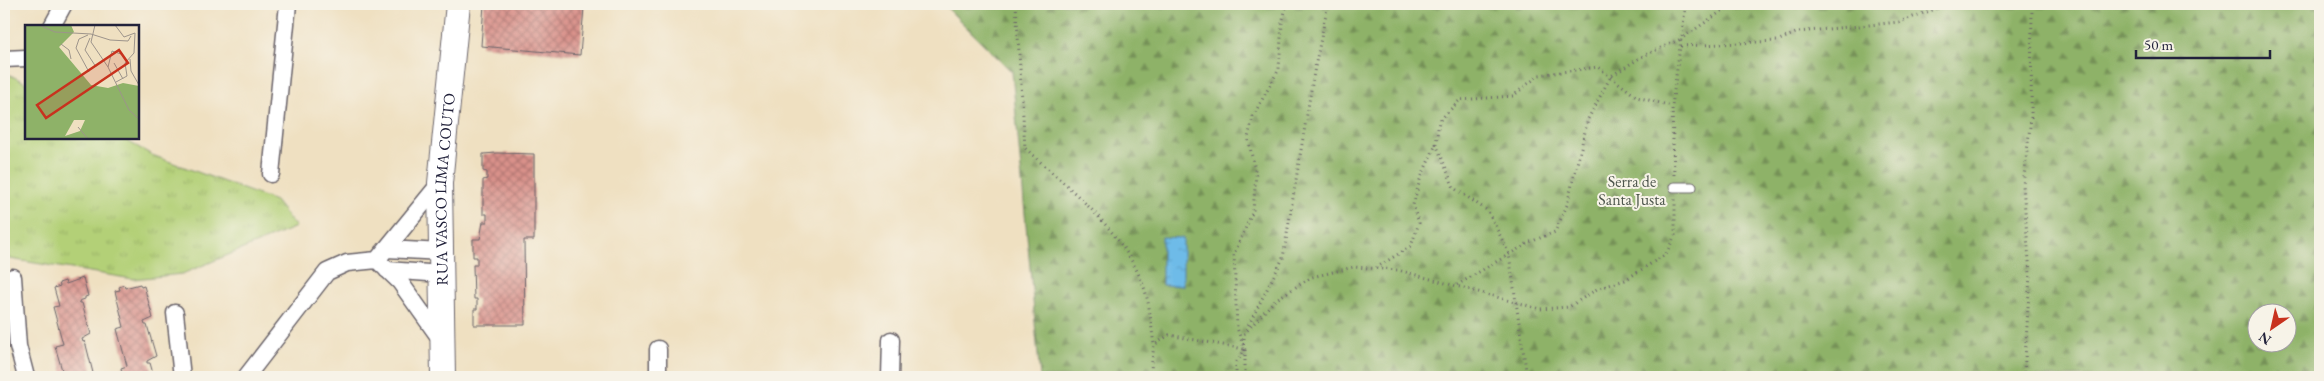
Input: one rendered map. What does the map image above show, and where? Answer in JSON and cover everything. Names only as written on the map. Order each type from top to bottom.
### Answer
[{"type":"street","points":[[53,25],[64,4]]},
{"type":"street","points":[[270,174],[288,4]]},
{"type":"street","name":"RUA VASCO LIMA COUTO","points":[[443,377],[440,183],[458,4]]},
{"type":"street","points":[[4,59],[25,58]]},
{"type":"street","points":[[384,260],[440,183]]},
{"type":"street","points":[[384,260],[442,263]]},
{"type":"street","points":[[384,260],[442,342]]},
{"type":"street","points":[[246,377],[327,272],[347,263],[384,260],[442,263]]},
{"type":"street","points":[[13,277],[18,346],[26,377]]},
{"type":"street","points":[[175,313],[182,377]]},
{"type":"street","points":[[890,377],[891,340]]},
{"type":"street","points":[[658,349],[658,377]]},
{"type":"lane","points":[[1674,187],[1692,187]]},
{"type":"path","points":[[1016,4],[1025,148],[1101,218],[1129,254],[1143,284],[1154,346],[1150,377]]},
{"type":"path","points":[[1236,377],[1236,363],[1244,350],[1237,328],[1234,254],[1253,211],[1256,175],[1248,138],[1253,116],[1279,69],[1282,23],[1287,4]]},
{"type":"path","points":[[1245,377],[1244,334],[1283,258],[1314,72],[1328,4]]},
{"type":"path","points":[[1244,334],[1275,300],[1312,277],[1354,267],[1398,270],[1540,309],[1569,307],[1597,289],[1625,280],[1666,254],[1675,236],[1672,106],[1686,4]]},
{"type":"path","points":[[1456,286],[1530,242],[1555,232],[1567,205],[1588,119],[1611,76],[1643,56],[1681,39],[1732,4]]},
{"type":"path","points":[[1681,46],[1777,41],[1798,32],[1900,22],[1949,4]]},
{"type":"path","points":[[2024,377],[2030,274],[2023,185],[2031,118],[2032,4]]},
{"type":"path","points":[[1376,268],[1411,246],[1419,223],[1413,205],[1420,180],[1436,144],[1439,122],[1460,100],[1514,96],[1539,75],[1598,68],[1637,97],[1672,106]]},
{"type":"path","points":[[1436,144],[1454,188],[1488,211],[1509,254],[1527,377]]},
{"type":"path","points":[[1154,346],[1168,335],[1244,350]]},
{"type":"green space","name":"Serra de Santa Justa","points":[[943,4],[2320,4],[2320,377],[1040,377],[1012,72]]},
{"type":"green space","points":[[4,72],[25,82],[25,139],[124,139],[152,155],[275,201],[296,227],[182,274],[133,279],[4,258]]},
{"type":"water","points":[[1162,237],[1183,238],[1183,286],[1162,285]]},
{"type":"building","points":[[484,4],[560,4],[584,7],[580,55],[481,46]]},
{"type":"building","points":[[483,154],[534,154],[534,240],[524,240],[525,325],[474,325],[474,309],[477,309],[477,299],[474,299],[473,265],[477,265],[477,257],[473,257],[473,239],[480,239],[483,222],[487,222],[487,214],[483,214],[483,180],[487,179],[487,172],[483,171]]},
{"type":"building","points":[[83,278],[88,296],[79,301],[82,303],[91,334],[82,339],[83,342],[85,341],[93,373],[87,377],[64,377],[55,346],[63,344],[53,307],[59,306],[54,288],[60,286],[59,283],[65,281],[66,284]]},
{"type":"building","points":[[140,284],[141,287],[144,286],[153,318],[144,322],[147,325],[156,356],[147,361],[147,363],[150,363],[154,377],[123,377],[121,368],[127,366],[117,329],[124,327],[115,291],[120,290],[119,287],[124,285],[125,288]]}]
